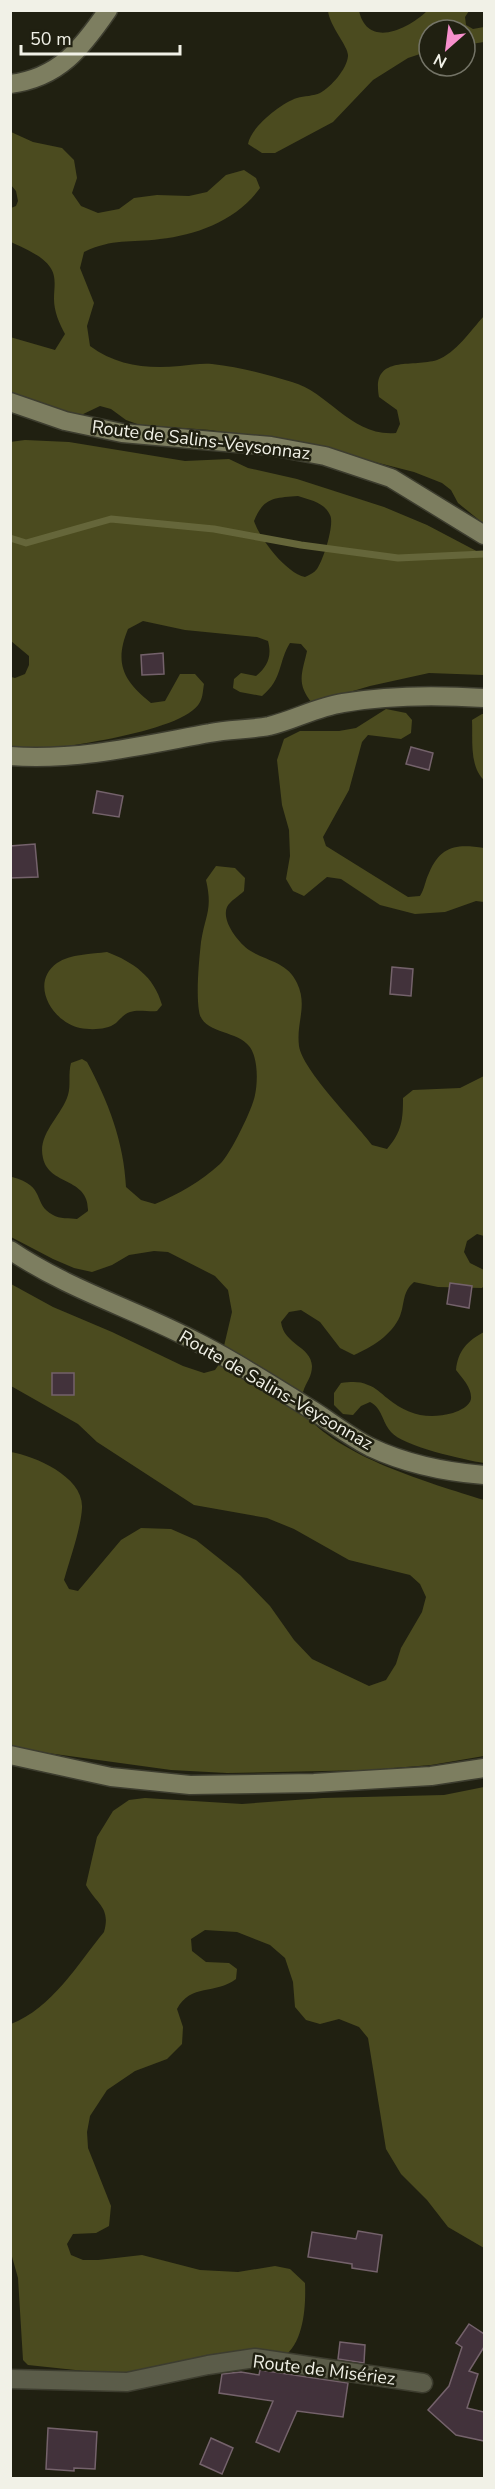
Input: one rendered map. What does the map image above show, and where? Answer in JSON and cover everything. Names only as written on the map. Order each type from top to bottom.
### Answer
[{"type":"street","points":[[10,84],[34,80],[59,67],[83,43],[108,10]]},
{"type":"street","name":"Route de Salins-Veysonnaz","points":[[10,402],[65,421],[102,429],[156,437],[271,446],[325,456],[391,478],[484,535]]},
{"type":"street","points":[[10,756],[93,754],[131,749],[213,732],[269,726],[317,709],[344,703],[431,697],[484,698]]},
{"type":"street","name":"Route de Salins-Veysonnaz","points":[[10,1250],[44,1272],[80,1290],[198,1342],[266,1381],[369,1446],[399,1458],[435,1468],[484,1475]]},
{"type":"street","points":[[10,1755],[111,1777],[190,1785],[314,1783],[431,1776],[484,1768]]},
{"type":"street","name":"Route de Misériez","points":[[10,2379],[127,2382],[255,2358],[423,2383]]},
{"type":"shaded area","points":[[328,11],[359,11],[364,23],[371,30],[379,32],[400,29],[417,19],[417,55],[408,58],[373,80],[333,122],[275,153],[262,153],[248,144],[250,137],[261,123],[275,110],[290,101],[318,94],[324,90],[338,77],[345,66],[348,52]]},
{"type":"shaded area","points":[[427,11],[469,11],[465,17],[419,18]]},
{"type":"shaded area","points":[[484,27],[484,42],[477,43],[477,28]]},
{"type":"shaded area","points":[[11,132],[33,142],[62,148],[74,160],[77,178],[72,193],[81,206],[98,213],[119,209],[134,198],[157,195],[189,196],[207,192],[226,175],[244,170],[256,178],[260,188],[251,199],[228,217],[202,230],[174,237],[113,243],[84,252],[80,268],[94,303],[87,326],[90,346],[111,358],[133,365],[168,367],[208,364],[262,374],[305,387],[366,428],[396,433],[400,424],[397,410],[379,397],[378,383],[381,374],[395,365],[427,362],[444,357],[457,347],[484,316],[484,524],[458,503],[451,490],[442,483],[414,472],[312,446],[210,430],[140,425],[126,420],[111,409],[100,406],[77,417],[10,395],[10,337],[55,350],[65,334],[55,308],[54,278],[50,267],[37,255],[11,242],[11,208],[16,206],[18,201],[16,191],[11,185]]},
{"type":"shaded area","points":[[25,440],[69,442],[185,461],[229,459],[248,468],[297,479],[384,507],[427,525],[484,555],[484,675],[429,673],[370,686],[312,703],[302,684],[307,651],[301,644],[290,643],[274,683],[262,696],[240,692],[233,688],[234,679],[241,673],[256,676],[264,668],[270,651],[268,641],[257,637],[185,630],[143,621],[128,629],[124,641],[122,662],[128,679],[151,703],[165,701],[180,674],[195,674],[204,684],[200,702],[189,713],[169,723],[142,731],[82,744],[11,754],[11,677],[15,678],[25,674],[29,665],[29,656],[11,641],[10,442]],"holes":[[[298,496],[324,507],[331,520],[328,542],[319,565],[314,572],[305,577],[282,562],[262,537],[254,521],[262,507],[271,500]]]},
{"type":"shaded area","points":[[386,709],[406,713],[412,720],[411,733],[401,739],[368,735],[362,742],[349,790],[323,837],[326,846],[408,897],[420,896],[434,864],[451,848],[466,846],[484,848],[484,902],[476,901],[445,912],[415,914],[380,905],[341,879],[327,877],[304,896],[293,891],[286,879],[290,856],[289,830],[282,805],[277,760],[284,739],[300,731],[339,731],[356,728]]},
{"type":"shaded area","points":[[484,714],[484,780],[476,767],[472,744],[472,720]]},
{"type":"shaded area","points":[[216,866],[235,868],[245,878],[244,891],[227,907],[226,919],[236,937],[249,950],[282,966],[293,976],[302,999],[299,1046],[303,1056],[319,1082],[372,1145],[387,1149],[392,1143],[401,1125],[403,1098],[413,1090],[460,1088],[484,1076],[484,1236],[477,1234],[467,1241],[464,1252],[470,1263],[484,1270],[484,1286],[482,1288],[438,1287],[414,1282],[407,1290],[400,1316],[392,1329],[374,1344],[354,1355],[340,1348],[320,1322],[301,1310],[289,1312],[281,1322],[287,1336],[311,1359],[312,1370],[302,1394],[302,1411],[318,1427],[338,1442],[386,1466],[484,1500],[484,1756],[431,1765],[369,1770],[227,1773],[171,1770],[11,1748],[11,1452],[45,1463],[56,1470],[67,1478],[81,1497],[80,1525],[64,1580],[69,1589],[78,1591],[121,1540],[141,1528],[171,1529],[196,1540],[240,1575],[270,1606],[294,1640],[312,1659],[369,1686],[386,1680],[422,1612],[426,1597],[420,1584],[410,1575],[349,1560],[294,1529],[267,1518],[194,1505],[97,1442],[78,1424],[11,1386],[11,1284],[53,1307],[183,1366],[204,1373],[215,1370],[220,1363],[232,1312],[228,1290],[215,1276],[168,1252],[154,1251],[129,1255],[112,1265],[92,1272],[74,1268],[53,1259],[11,1237],[12,1177],[30,1185],[47,1211],[55,1216],[77,1219],[88,1211],[87,1200],[82,1192],[53,1173],[43,1158],[42,1149],[46,1133],[68,1095],[71,1063],[82,1059],[87,1062],[95,1077],[114,1122],[125,1170],[126,1187],[141,1200],[155,1204],[189,1187],[220,1164],[235,1142],[255,1095],[256,1063],[252,1051],[244,1041],[206,1024],[199,1011],[198,1003],[201,942],[209,906],[206,880]]},
{"type":"shaded area","points":[[107,952],[141,971],[154,986],[162,1005],[157,1011],[130,1012],[116,1023],[104,1028],[84,1029],[70,1024],[53,1010],[48,1001],[45,981],[49,971],[57,963],[68,958]]},
{"type":"shaded area","points":[[484,1332],[484,1463],[434,1452],[397,1437],[388,1428],[380,1411],[370,1402],[361,1406],[353,1415],[343,1414],[334,1405],[334,1393],[341,1383],[355,1382],[371,1386],[410,1412],[435,1416],[458,1411],[471,1399],[469,1387],[456,1370],[459,1357],[468,1343]]},
{"type":"shaded area","points":[[484,1787],[484,2248],[448,2227],[427,2200],[401,2174],[386,2149],[368,2038],[359,2027],[339,2019],[320,2024],[306,2020],[295,2007],[293,1982],[285,1958],[270,1945],[237,1932],[205,1930],[191,1939],[192,1951],[206,1962],[229,1963],[237,1969],[236,1979],[220,1987],[196,1992],[183,2001],[177,2009],[183,2027],[182,2044],[167,2059],[135,2071],[107,2090],[90,2116],[87,2132],[88,2148],[111,2206],[109,2226],[96,2233],[73,2234],[67,2244],[71,2255],[83,2260],[142,2255],[200,2270],[238,2272],[275,2266],[290,2269],[305,2283],[304,2313],[295,2343],[283,2357],[113,2374],[28,2365],[23,2360],[18,2278],[11,2253],[11,2024],[26,2017],[51,1997],[104,1932],[106,1917],[104,1911],[86,1885],[97,1837],[113,1811],[129,1800],[145,1798],[242,1804],[323,1798],[444,1795]]},
{"type":"building","points":[[163,653],[164,674],[142,675],[141,655]]},
{"type":"building","points":[[411,747],[433,753],[429,770],[406,764]]},
{"type":"building","points":[[97,791],[123,796],[119,817],[93,813]]},
{"type":"building","points":[[35,844],[38,877],[10,878],[10,846]]},
{"type":"building","points":[[392,967],[413,969],[411,996],[390,994]]},
{"type":"building","points":[[450,1283],[472,1286],[469,1308],[447,1304]]},
{"type":"building","points":[[52,1373],[74,1373],[74,1395],[52,1395]]},
{"type":"building","points":[[358,2231],[382,2235],[377,2272],[352,2268],[352,2264],[308,2257],[312,2232],[356,2239]]},
{"type":"building","points":[[469,2324],[484,2334],[484,2347],[469,2371],[478,2374],[467,2408],[484,2412],[484,2441],[456,2435],[428,2410],[449,2386],[462,2347],[456,2343]]},
{"type":"building","points":[[340,2342],[365,2345],[364,2363],[338,2359]]},
{"type":"building","points":[[260,2370],[348,2383],[343,2417],[297,2411],[279,2452],[256,2442],[273,2401],[219,2393],[222,2374],[241,2372],[259,2375]]},
{"type":"building","points":[[48,2428],[97,2432],[95,2469],[74,2468],[74,2471],[46,2469]]},
{"type":"building","points":[[211,2438],[233,2448],[222,2474],[200,2464]]},
{"type":"waterway","points":[[10,538],[26,543],[111,519],[214,529],[301,545],[398,558],[484,554]]}]
